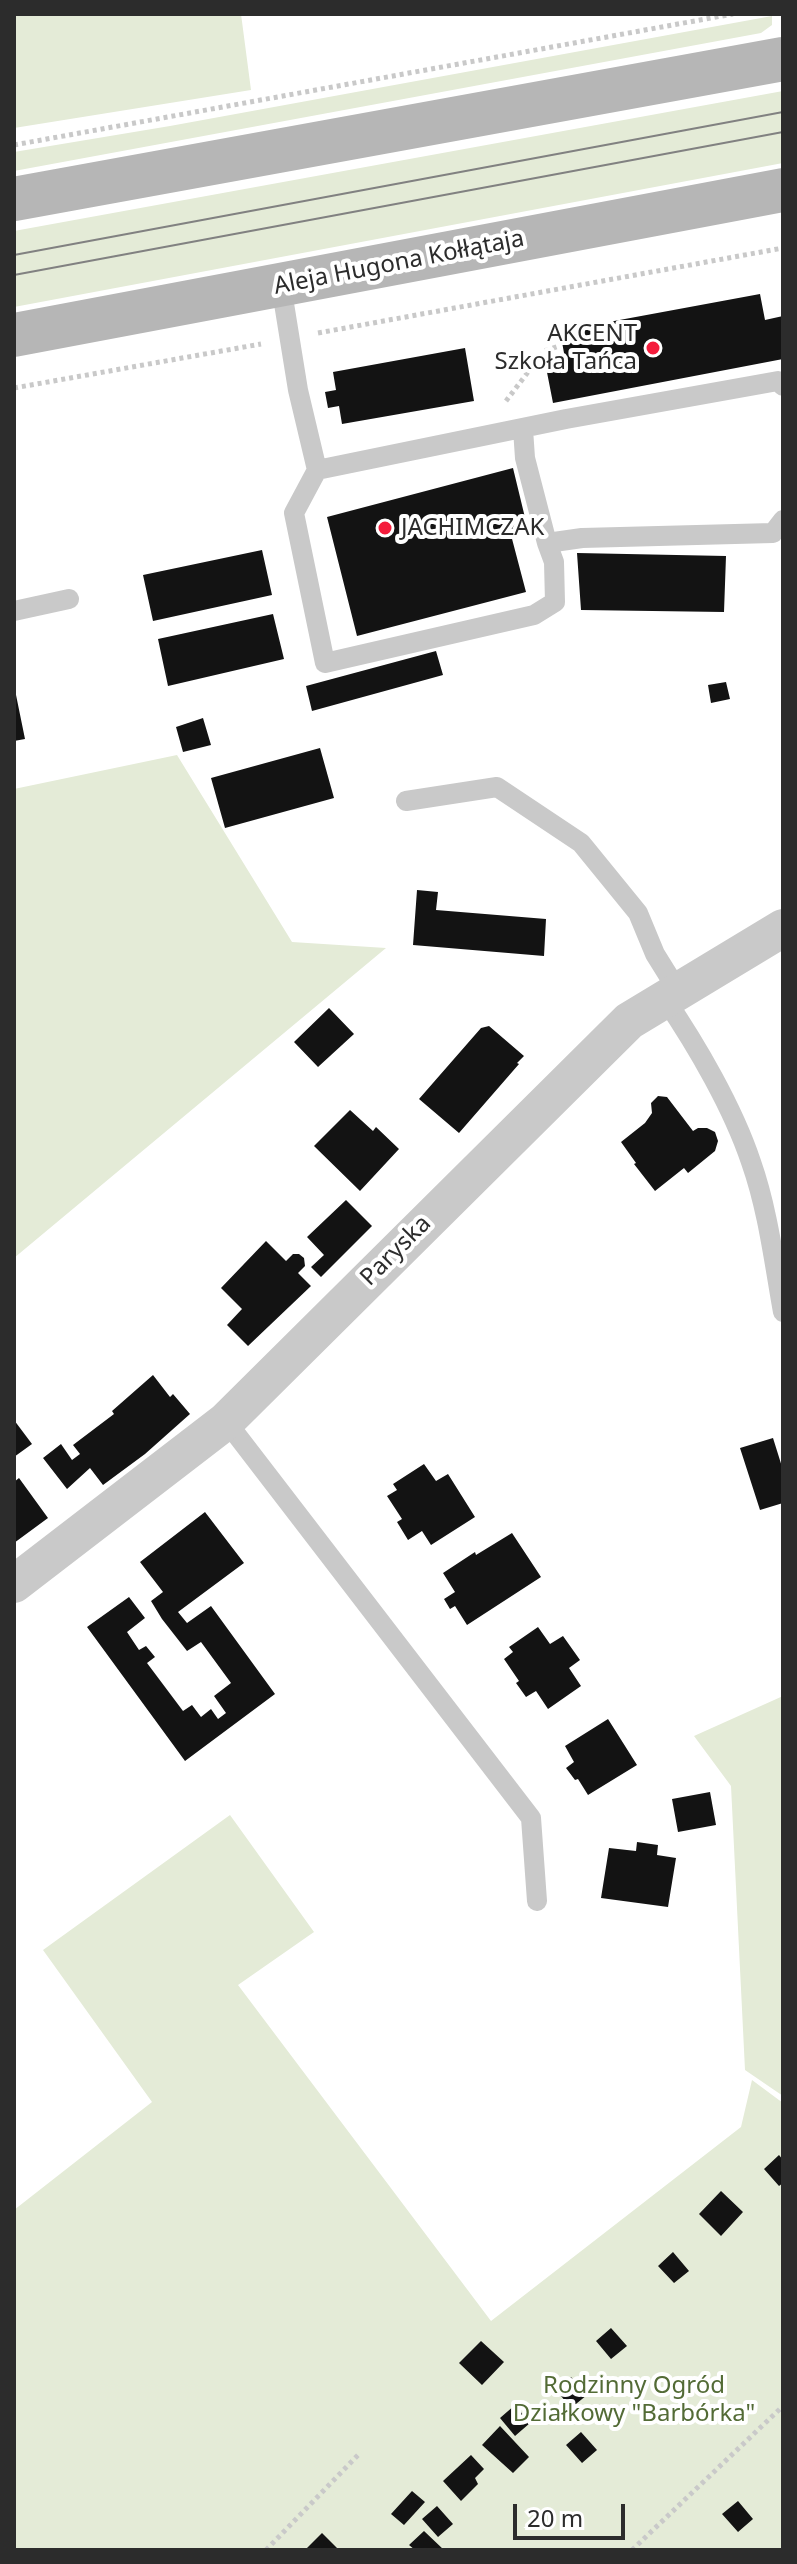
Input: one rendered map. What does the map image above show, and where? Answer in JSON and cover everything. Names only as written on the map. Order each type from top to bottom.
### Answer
[{"type":"main road","points":[[14,199],[783,59]]},
{"type":"main road","name":"Aleja Hugona Kołłątaja","points":[[14,335],[783,190]]},
{"type":"street","name":"Paryska","points":[[14,1584],[226,1421],[629,1021],[783,928]]},
{"type":"lane","points":[[281,285],[298,390],[317,470],[294,513],[325,663],[534,615],[555,602],[554,562],[525,458],[523,429]]},
{"type":"lane","points":[[317,470],[566,419],[778,381],[783,386]]},
{"type":"lane","points":[[547,543],[582,538],[773,533],[783,520]]},
{"type":"lane","points":[[14,611],[69,599]]},
{"type":"lane","points":[[406,801],[497,787],[581,843],[638,913],[681,1021],[730,1112],[751,1161],[767,1219],[783,1312]]},
{"type":"lane","points":[[226,1421],[531,1818],[537,1901]]},
{"type":"path","points":[[14,145],[733,14]]},
{"type":"path","points":[[314,343],[313,334],[783,248]]},
{"type":"path","points":[[14,388],[292,339]]},
{"type":"path","points":[[504,404],[544,351],[559,346]]},
{"type":"path","points":[[632,2550],[783,2406]]},
{"type":"path","points":[[266,2550],[360,2453]]},
{"type":"green space","points":[[14,14],[241,14],[251,90],[14,128]]},
{"type":"green space","points":[[772,16],[772,25],[761,33],[14,171],[14,152]]},
{"type":"green space","points":[[783,91],[783,163],[14,307],[14,231]]},
{"type":"green space","points":[[177,755],[292,942],[386,948],[14,1258],[14,789]]},
{"type":"green space","points":[[783,1696],[783,2096],[745,2070],[731,1786],[694,1736]]},
{"type":"green space","name":"Rodzinny Ogród Działkowy \"Barbórka\"","points":[[230,1815],[314,1932],[238,1985],[491,2321],[741,2127],[752,2080],[783,2103],[783,2550],[14,2550],[14,2210],[152,2102],[43,1950]]},
{"type":"building","points":[[760,294],[765,320],[783,316],[783,359],[553,403],[544,357],[564,353],[560,331]]},
{"type":"building","points":[[465,348],[474,401],[342,424],[339,406],[328,408],[325,392],[336,390],[333,372]]},
{"type":"building","points":[[513,468],[528,530],[511,535],[526,592],[357,636],[327,517]]},
{"type":"building","points":[[262,550],[272,595],[153,621],[143,575]]},
{"type":"building","points":[[577,553],[726,556],[724,612],[581,610]]},
{"type":"building","points":[[273,614],[284,659],[168,686],[158,639]]},
{"type":"building","points":[[436,651],[443,675],[312,711],[306,686]]},
{"type":"building","points":[[726,682],[730,699],[711,703],[708,685]]},
{"type":"building","points":[[14,691],[25,739],[14,741]]},
{"type":"building","points":[[203,718],[211,745],[183,752],[176,727]]},
{"type":"building","points":[[320,748],[334,798],[225,828],[211,778]]},
{"type":"building","points":[[417,890],[438,892],[436,910],[546,919],[544,956],[413,945]]},
{"type":"building","points":[[329,1008],[354,1034],[318,1067],[294,1042]]},
{"type":"building","points":[[489,1026],[524,1056],[459,1133],[419,1099],[481,1028]]},
{"type":"building","points":[[658,1096],[667,1097],[693,1131],[707,1128],[715,1132],[718,1141],[715,1151],[688,1173],[684,1168],[655,1191],[621,1142],[645,1123],[652,1113],[651,1103]]},
{"type":"building","points":[[350,1110],[373,1131],[376,1127],[399,1149],[360,1191],[314,1146]]},
{"type":"building","points":[[346,1200],[372,1226],[321,1277],[311,1267],[324,1255],[307,1237]]},
{"type":"building","points":[[266,1241],[286,1261],[293,1254],[304,1258],[305,1266],[298,1273],[311,1286],[248,1346],[227,1325],[242,1309],[221,1288]]},
{"type":"building","points":[[153,1375],[170,1397],[173,1394],[190,1414],[145,1454],[103,1485],[90,1468],[67,1489],[43,1458],[61,1444],[72,1460],[80,1454],[73,1445],[114,1414],[112,1411]]},
{"type":"building","points":[[14,1420],[32,1444],[14,1457]]},
{"type":"building","points":[[773,1438],[783,1470],[783,1503],[760,1510],[740,1448]]},
{"type":"building","points":[[424,1464],[436,1481],[448,1474],[475,1517],[431,1545],[422,1531],[408,1540],[397,1522],[402,1519],[387,1496],[397,1490],[393,1484]]},
{"type":"building","points":[[19,1478],[48,1518],[14,1543],[14,1482]]},
{"type":"building","points":[[205,1512],[244,1563],[178,1612],[187,1623],[211,1606],[275,1694],[185,1761],[87,1627],[129,1597],[145,1618],[127,1632],[139,1650],[146,1646],[155,1657],[147,1663],[183,1711],[192,1705],[201,1717],[211,1709],[218,1719],[226,1713],[214,1696],[231,1683],[201,1642],[187,1651],[162,1619],[151,1601],[163,1592],[140,1562]]},
{"type":"building","points":[[512,1533],[541,1577],[467,1625],[455,1606],[450,1609],[444,1599],[455,1592],[443,1573]]},
{"type":"building","points":[[538,1627],[550,1644],[563,1636],[580,1660],[569,1668],[581,1686],[548,1709],[536,1691],[526,1697],[504,1659],[513,1652],[509,1647]]},
{"type":"building","points":[[608,1719],[637,1765],[588,1795],[566,1768],[574,1762],[565,1746]]},
{"type":"building","points":[[710,1792],[716,1825],[678,1832],[672,1799]]},
{"type":"building","points":[[637,1842],[658,1845],[657,1855],[676,1858],[668,1907],[601,1898],[609,1848],[636,1851]]},
{"type":"building","points":[[779,2155],[783,2160],[783,2183],[779,2186],[764,2169]]},
{"type":"building","points":[[721,2191],[743,2212],[721,2236],[699,2214]]},
{"type":"building","points":[[673,2252],[689,2271],[674,2283],[658,2266]]},
{"type":"building","points":[[611,2328],[627,2346],[611,2359],[596,2341]]},
{"type":"building","points":[[481,2341],[504,2362],[482,2385],[459,2363]]},
{"type":"building","points":[[571,2377],[587,2395],[571,2408],[556,2390]]},
{"type":"building","points":[[515,2405],[530,2423],[515,2436],[500,2418]]},
{"type":"building","points":[[500,2426],[529,2457],[513,2473],[482,2445]]},
{"type":"building","points":[[581,2432],[597,2450],[582,2463],[566,2445]]},
{"type":"building","points":[[471,2455],[484,2469],[475,2478],[478,2484],[461,2501],[443,2481]]},
{"type":"building","points":[[412,2491],[425,2502],[404,2525],[391,2514]]},
{"type":"building","points":[[738,2501],[753,2519],[738,2532],[722,2514]]},
{"type":"building","points":[[437,2506],[453,2524],[438,2537],[422,2519]]},
{"type":"building","points":[[424,2531],[444,2550],[415,2550],[409,2545]]},
{"type":"building","points":[[322,2533],[339,2550],[305,2550]]},
{"type":"tram line","points":[[14,255],[783,112]]},
{"type":"tram line","points":[[14,275],[783,132]]},
{"type":"place","name":"AKCENT Szkoła Tańca","points":[[653,348]]},
{"type":"place","name":"JACHIMCZAK","points":[[385,528]]}]
